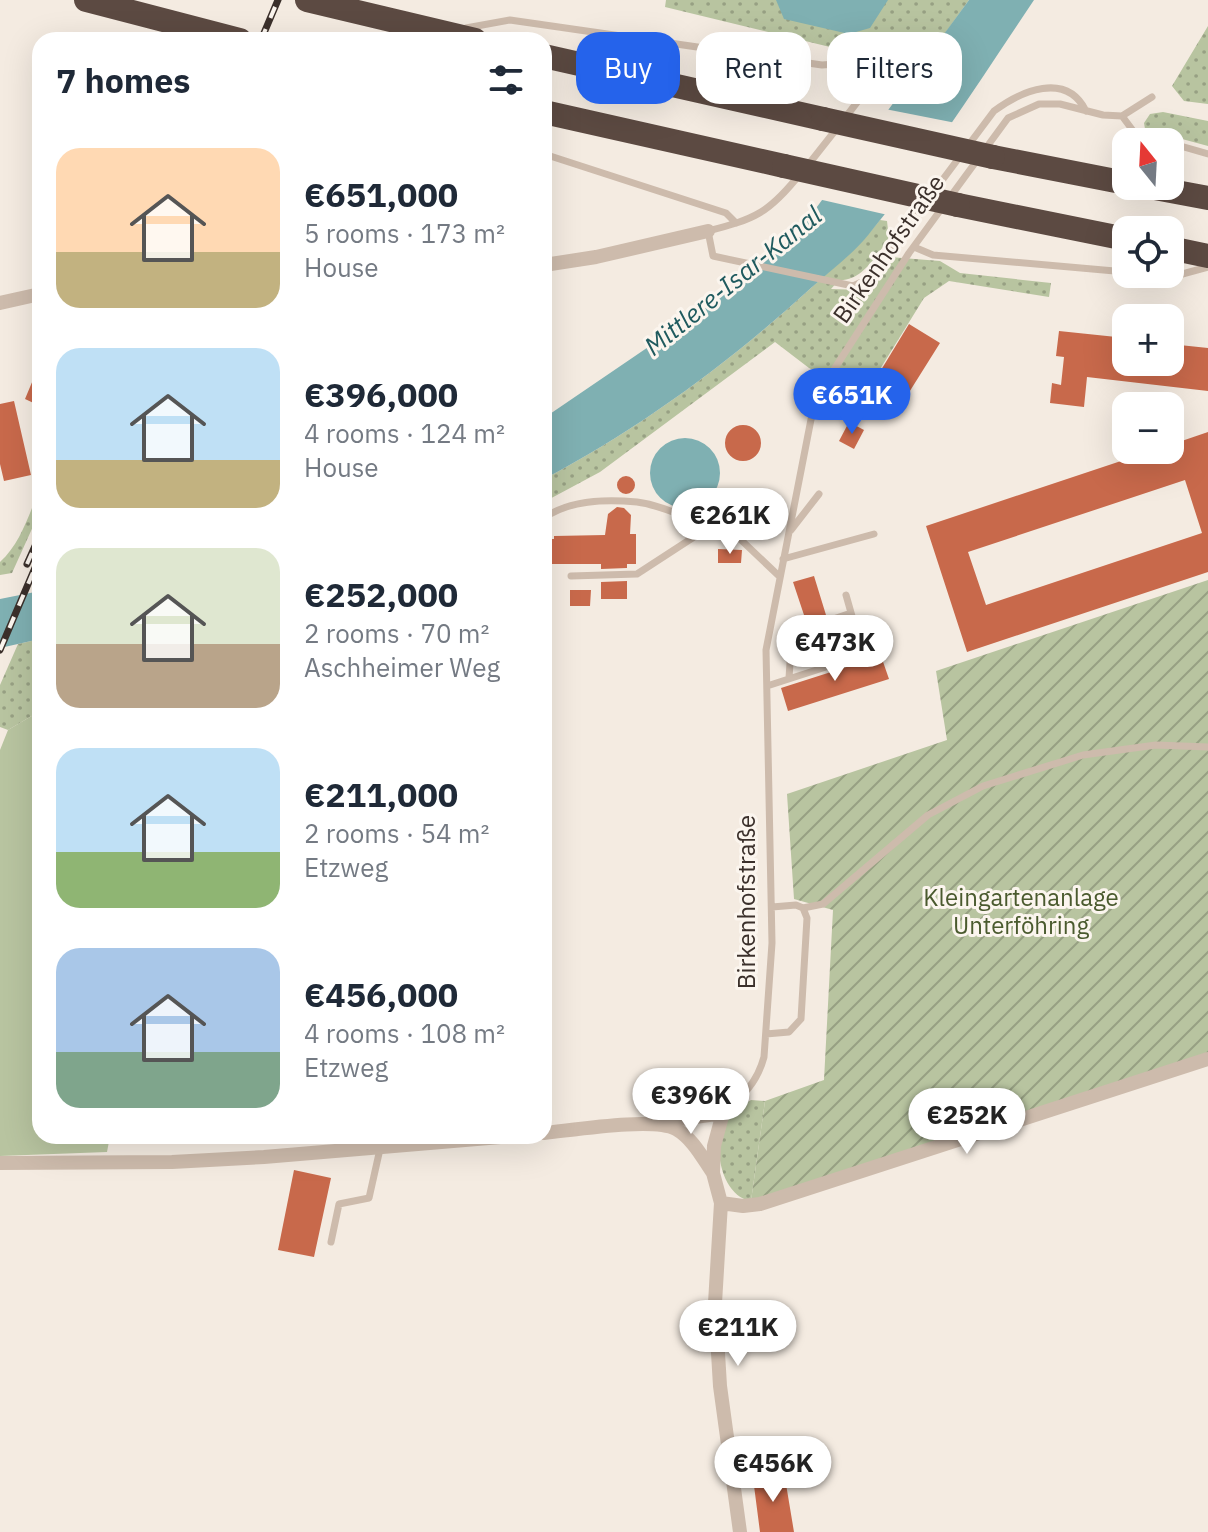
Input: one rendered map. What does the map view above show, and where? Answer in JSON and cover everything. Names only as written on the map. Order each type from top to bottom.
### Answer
[{"type":"highway","points":[[86,0],[209,32]]},
{"type":"highway","points":[[307,0],[439,32]]},
{"type":"highway","points":[[552,58],[993,157],[1112,180]]},
{"type":"highway","points":[[552,114],[958,205],[1112,236]]},
{"type":"highway","points":[[1184,194],[1208,198]]},
{"type":"highway","points":[[1184,251],[1208,256]]},
{"type":"street","points":[[552,264],[596,257],[708,231]]},
{"type":"street","points":[[0,303],[32,296]]},
{"type":"street","points":[[721,1203],[743,1206],[760,1204],[1208,1059]]},
{"type":"street","points":[[552,1132],[723,1113],[714,1146],[713,1173],[721,1203],[715,1303],[720,1386],[740,1532]]},
{"type":"street","points":[[653,1123],[674,1128],[690,1139],[713,1173]]},
{"type":"street","points":[[0,1163],[172,1162],[431,1144]]},
{"type":"lane","points":[[448,32],[510,20],[822,65],[849,63],[881,71],[781,199],[758,215],[708,231],[713,256],[853,286],[866,280],[994,111],[1013,96],[1036,88],[1067,90],[1080,99],[1086,111]]},
{"type":"lane","points":[[1131,128],[1122,116],[1152,97]]},
{"type":"lane","name":"Birkenhofstraße","points":[[723,1113],[748,1092],[760,1070],[766,1034],[772,907],[766,650],[815,399],[914,247],[1008,118],[1039,104],[1060,104],[1103,115],[1122,116]]},
{"type":"lane","points":[[1184,147],[1208,154]]},
{"type":"lane","points":[[552,157],[726,213],[736,223]]},
{"type":"lane","points":[[914,247],[933,255],[1112,271]]},
{"type":"lane","points":[[1184,274],[1208,267]]},
{"type":"lane","points":[[789,533],[819,494]]},
{"type":"lane","points":[[552,512],[588,502],[639,502],[710,526]]},
{"type":"lane","points":[[571,576],[637,574],[720,520],[779,576]]},
{"type":"lane","points":[[783,559],[874,534]]},
{"type":"lane","points":[[767,686],[863,655],[846,595]]},
{"type":"lane","points":[[789,678],[792,633],[851,613]]},
{"type":"lane","points":[[772,907],[796,905],[803,908],[823,904],[928,815],[983,786],[1051,763],[1108,751],[1156,745],[1208,747]]},
{"type":"lane","points":[[766,1034],[789,1032],[797,1027],[801,1019],[807,918],[803,908]]},
{"type":"lane","points":[[331,1242],[339,1204],[369,1198],[380,1149]]},
{"type":"green space","points":[[666,0],[969,0],[946,32],[827,32],[827,46],[811,42],[811,32],[768,32],[665,7]]},
{"type":"green space","points":[[1208,26],[1208,104],[1184,101],[1172,86]]},
{"type":"green space","points":[[1163,112],[1208,121],[1208,146],[1184,140],[1184,128],[1145,128],[1144,123],[1150,114]]},
{"type":"green space","points":[[880,220],[887,221],[889,239],[873,260],[862,272],[839,280],[831,289],[861,290],[890,257],[940,261],[960,273],[1051,283],[1049,297],[949,281],[924,298],[864,395],[809,368],[775,342],[600,472],[552,498],[552,475],[650,416],[716,368],[780,315]]},
{"type":"green space","points":[[32,508],[32,529],[12,573],[0,575],[0,562],[19,537]]},
{"type":"green space","name":"Kleingartenanlage Unterföhring","points":[[1208,580],[1208,1053],[751,1201],[765,1101],[824,1080],[833,910],[794,899],[787,794],[947,740],[936,671]]},
{"type":"green space","points":[[32,641],[32,716],[8,730],[0,727],[0,685],[18,644]]},
{"type":"green space","points":[[32,716],[32,1144],[108,1144],[107,1152],[0,1156],[0,750],[8,730]]},
{"type":"green space","points":[[751,1100],[765,1101],[751,1201],[732,1190],[726,1180],[719,1142],[728,1117]]},
{"type":"water","points":[[776,0],[888,0],[870,28],[856,32],[840,32],[784,19]]},
{"type":"water","points":[[969,0],[1034,0],[934,149],[863,241],[716,368],[650,416],[552,475],[552,413],[707,307],[784,245],[811,215],[893,104],[962,104],[962,32],[945,32]]},
{"type":"water","points":[[692,438],[714,453],[720,473],[718,487],[710,498],[699,506],[678,508],[660,498],[652,487],[650,466],[660,448],[671,440]]},
{"type":"water","points":[[32,593],[32,641],[0,648],[0,599]]},
{"type":"pier","points":[[885,109],[956,123],[888,215],[818,199]]},
{"type":"building","points":[[909,324],[940,343],[908,394],[878,375]]},
{"type":"building","points":[[1059,331],[1112,337],[1112,376],[1184,376],[1184,345],[1208,348],[1208,391],[1087,377],[1084,407],[1050,403],[1052,383],[1061,385],[1064,357],[1056,356]]},
{"type":"building","points":[[32,382],[32,402],[25,399]]},
{"type":"building","points":[[14,401],[31,475],[4,481],[0,464],[0,404]]},
{"type":"building","points":[[849,422],[864,430],[854,449],[839,441]]},
{"type":"building","points":[[743,425],[756,430],[761,443],[756,456],[743,461],[730,456],[725,443],[730,430]]},
{"type":"building","points":[[1208,432],[1208,572],[967,652],[926,526],[1112,464],[1184,464],[1184,440]],"holes":[[[1185,480],[1202,533],[986,605],[968,552]]]},
{"type":"building","points":[[626,476],[635,485],[626,494],[617,485]]},
{"type":"building","points":[[617,507],[624,508],[631,515],[630,534],[636,534],[636,564],[627,564],[627,568],[601,569],[601,564],[552,564],[554,536],[605,535],[608,514]]},
{"type":"building","points":[[718,549],[742,550],[741,563],[718,563]]},
{"type":"building","points":[[814,576],[826,615],[806,621],[793,582]]},
{"type":"building","points":[[627,581],[627,599],[601,599],[601,582]]},
{"type":"building","points":[[570,590],[591,590],[590,606],[570,606]]},
{"type":"building","points":[[881,656],[889,679],[788,711],[781,688]]},
{"type":"building","points":[[294,1170],[331,1178],[314,1257],[278,1250]]},
{"type":"building","points":[[784,1472],[794,1532],[760,1532],[753,1478]]},
{"type":"railway","points":[[264,32],[278,0]]},
{"type":"railway","points":[[27,564],[32,553]]},
{"type":"railway","points":[[0,650],[32,575]]},
{"type":"water label","name":"Mittlere-Isar-Kanal","points":[[733,281]]}]
